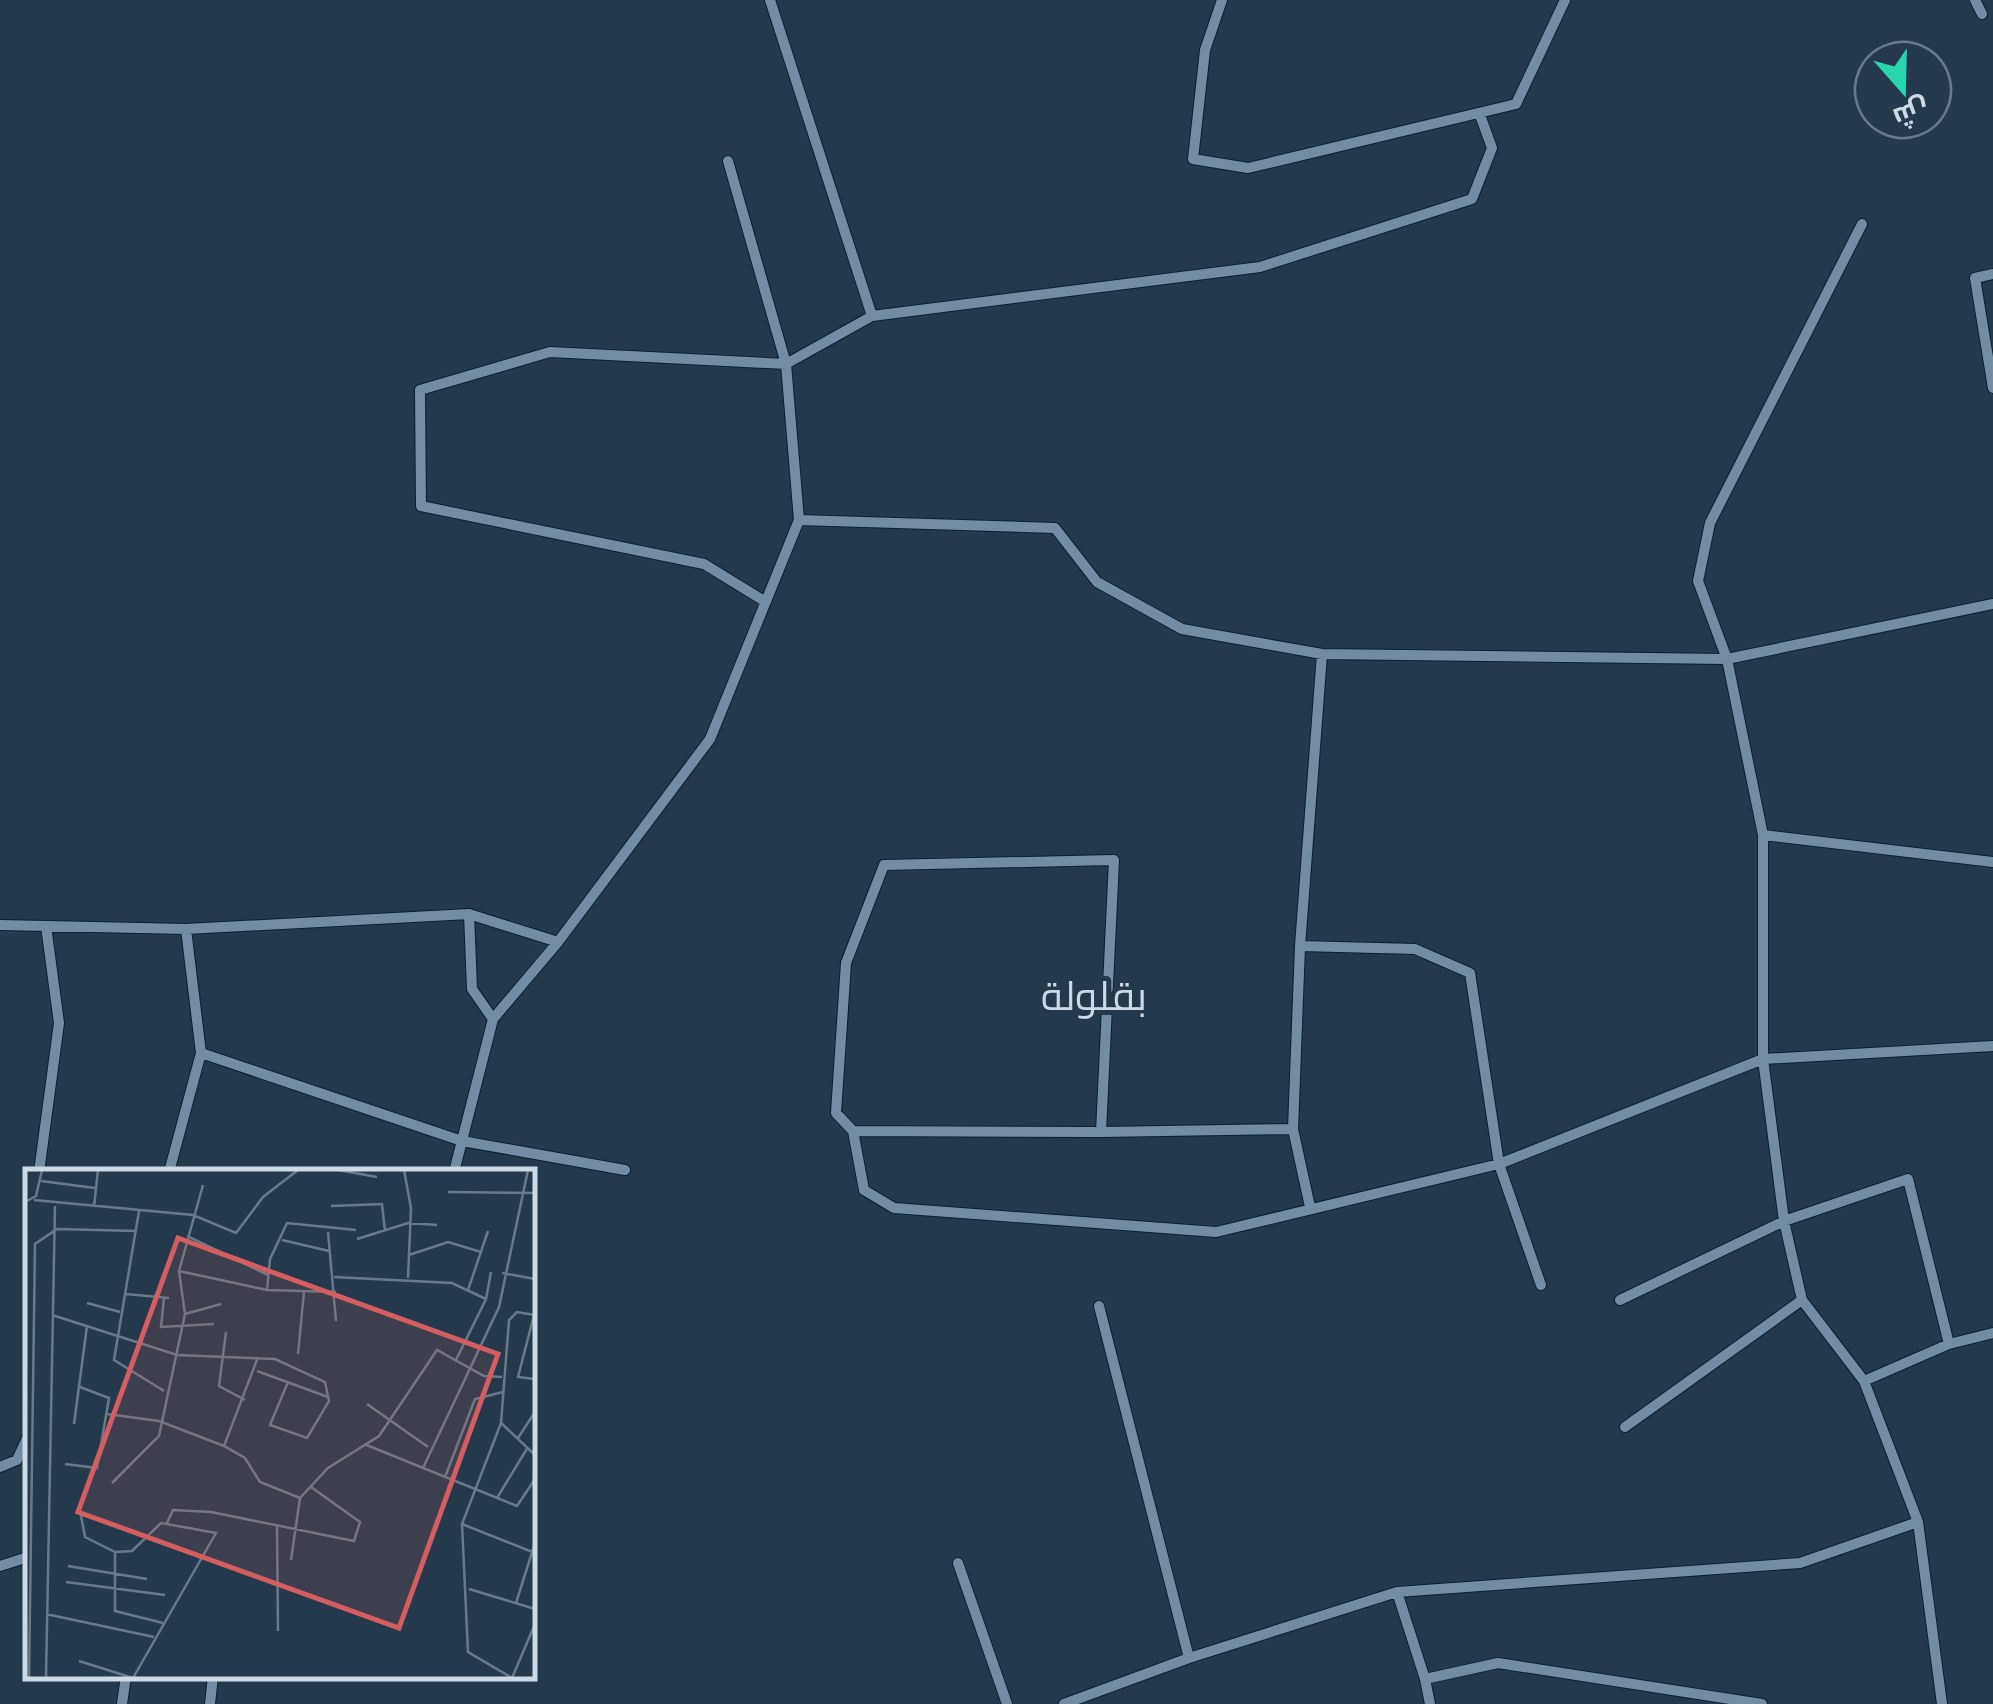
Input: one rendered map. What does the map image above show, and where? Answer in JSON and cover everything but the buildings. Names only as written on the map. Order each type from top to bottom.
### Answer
[{"type":"street","points":[[770,0],[872,316]]},
{"type":"street","points":[[1222,0],[1206,50],[1193,159],[1248,168],[1516,104],[1565,0]]},
{"type":"street","points":[[1975,0],[1982,14]]},
{"type":"street","points":[[766,602],[704,564],[421,506],[420,390],[550,352],[786,364],[872,316],[1260,267],[1472,199],[1492,148],[1480,115]]},
{"type":"street","points":[[455,1169],[493,1019],[558,942],[710,739],[800,520],[786,364],[728,161]]},
{"type":"street","points":[[1862,224],[1710,523],[1698,581],[1727,659],[1763,834],[1763,1059],[1784,1221],[1802,1300],[1864,1381],[1918,1522],[1942,1704]]},
{"type":"street","points":[[1993,274],[1975,278],[1993,388]]},
{"type":"street","points":[[800,520],[1055,528],[1097,582],[1182,630],[1322,654],[1727,659],[1993,604]]},
{"type":"street","points":[[1310,1207],[1293,1129],[1300,946],[1322,654]]},
{"type":"street","points":[[1763,834],[1993,862]]},
{"type":"street","points":[[1101,1132],[1114,860],[884,864],[846,963],[836,1112],[852,1131],[864,1190],[894,1208],[1216,1232],[1499,1164],[1763,1059],[1993,1046]]},
{"type":"street","points":[[0,925],[186,930],[469,914],[558,942]]},
{"type":"street","points":[[469,914],[472,989],[493,1019]]},
{"type":"street","points":[[38,1169],[59,1023],[46,926]]},
{"type":"street","points":[[170,1169],[201,1053],[186,930]]},
{"type":"street","points":[[1300,946],[1415,948],[1470,973],[1499,1164],[1540,1284]]},
{"type":"street","points":[[201,1053],[462,1141],[625,1170]]},
{"type":"street","points":[[852,1131],[1293,1129]]},
{"type":"street","points":[[1620,1300],[1784,1221],[1908,1179],[1949,1344]]},
{"type":"street","points":[[1625,1428],[1802,1300]]},
{"type":"street","points":[[1099,1306],[1189,1658]]},
{"type":"street","points":[[1864,1381],[1949,1344],[1993,1333]]},
{"type":"street","points":[[0,1466],[17,1460],[25,1443]]},
{"type":"street","points":[[1064,1704],[1189,1658],[1396,1592],[1800,1563],[1918,1522]]},
{"type":"street","points":[[0,1566],[25,1558]]},
{"type":"street","points":[[958,1562],[1008,1704]]},
{"type":"street","points":[[1396,1592],[1430,1704]]},
{"type":"street","points":[[1425,1679],[1498,1662],[1762,1704]]},
{"type":"street","points":[[122,1704],[126,1679]]},
{"type":"street","points":[[210,1704],[213,1679]]},
{"type":"district","name":"بقلولة","points":[[1094,997]]}]
